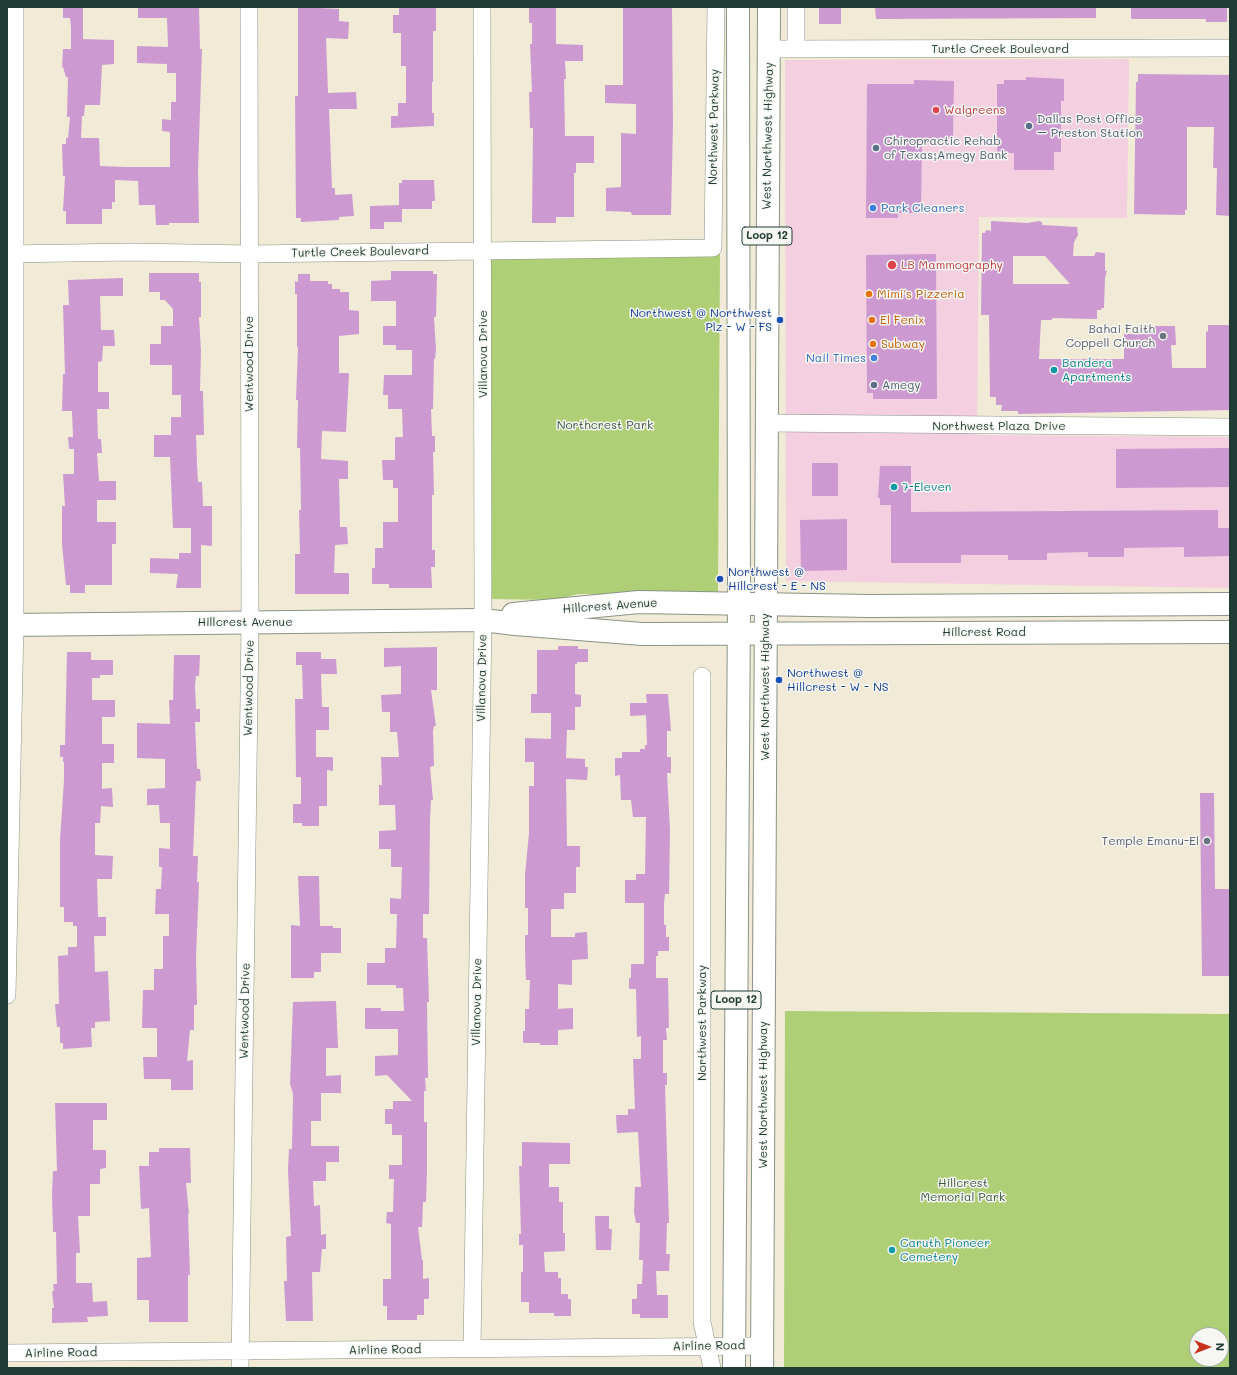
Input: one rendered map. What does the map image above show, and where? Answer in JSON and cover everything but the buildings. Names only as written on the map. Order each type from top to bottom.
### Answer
[{"type":"main road","name":"Loop 12","points":[[734,1368],[739,604],[738,7]]},
{"type":"main road","name":"West Northwest Highway","points":[[762,1368],[769,7]]},
{"type":"main road","points":[[738,48],[769,49]]},
{"type":"main road","name":"Hillcrest Avenue","points":[[483,620],[517,613],[639,602],[739,604]]},
{"type":"main road","points":[[739,604],[1230,604]]},
{"type":"main road","points":[[974,605],[974,632]]},
{"type":"main road","points":[[1139,605],[1140,633]]},
{"type":"main road","name":"Hillcrest Avenue","points":[[11,625],[483,620],[642,634],[738,632]]},
{"type":"main road","name":"Hillcrest Road","points":[[738,632],[1230,632]]},
{"type":"street","points":[[7,995],[11,625],[11,254],[15,7]]},
{"type":"street","name":"Wentwood Drive","points":[[240,1368],[250,622],[249,7]]},
{"type":"street","name":"Villanova Drive","points":[[472,1349],[483,620],[482,7]]},
{"type":"street","name":"Northwest Parkway","points":[[713,248],[716,7]]},
{"type":"street","points":[[796,7],[796,49]]},
{"type":"street","name":"Turtle Creek Boulevard","points":[[769,49],[1230,48]]},
{"type":"street","name":"Turtle Creek Boulevard","points":[[11,254],[133,252],[249,254],[713,248]]},
{"type":"street","name":"Northwest Plaza Drive","points":[[768,422],[1230,427]]},
{"type":"street","name":"Northwest Parkway","points":[[702,676],[702,1322],[712,1368]]},
{"type":"street","name":"Airline Road","points":[[7,1353],[762,1346]]},
{"type":"shaded area","points":[[1129,59],[1127,218],[979,217],[977,435],[1230,437],[1230,588],[786,581],[785,60]]},
{"type":"green space","name":"Northcrest Park","points":[[720,253],[718,594],[578,594],[554,600],[491,599],[490,255]]},
{"type":"green space","name":"Hillcrest Memorial Park","points":[[785,1011],[1230,1014],[1230,1368],[784,1368]]},
{"type":"place","name":"Walgreens","points":[[936,110]]},
{"type":"place","name":"Dallas Post Office – Preston Station","points":[[1029,126]]},
{"type":"place","name":"Chiropractic Rehab of Texas;Amegy Bank","points":[[876,148]]},
{"type":"place","name":"Park Cleaners","points":[[873,208]]},
{"type":"place","name":"LB Mammography","points":[[892,265]]},
{"type":"place","name":"Mimi's Pizzeria","points":[[869,294]]},
{"type":"place","name":"Northwest @ Northwest Plz - W - FS","points":[[780,320]]},
{"type":"place","name":"El Fenix","points":[[872,320]]},
{"type":"place","name":"Bahai Faith Coppell Church","points":[[1163,336]]},
{"type":"place","name":"Subway","points":[[873,344]]},
{"type":"place","name":"Nail Times","points":[[874,358]]},
{"type":"place","name":"Bandera Apartments","points":[[1054,370]]},
{"type":"place","name":"Amegy","points":[[874,385]]},
{"type":"place","name":"7-Eleven","points":[[894,487]]},
{"type":"place","name":"Northwest @ Hillcrest - E - NS","points":[[720,579]]},
{"type":"place","name":"Northwest @ Hillcrest - W - NS","points":[[779,680]]},
{"type":"place","name":"Temple Emanu-El","points":[[1207,841]]},
{"type":"place","name":"Caruth Pioneer Cemetery","points":[[892,1250]]}]
